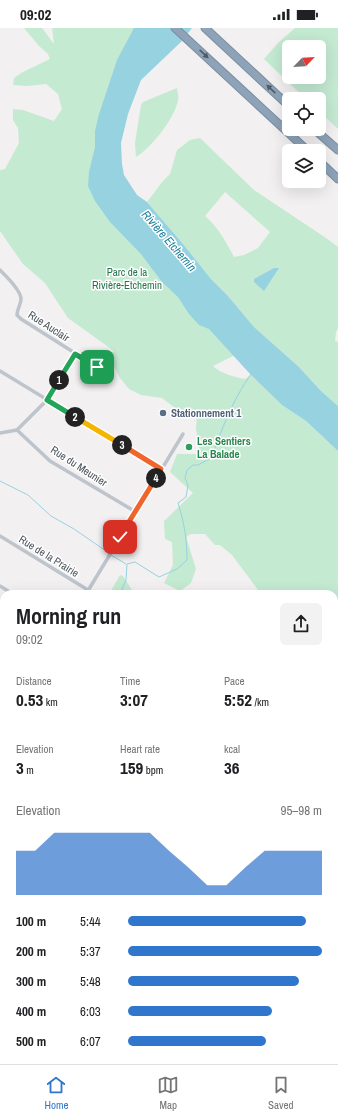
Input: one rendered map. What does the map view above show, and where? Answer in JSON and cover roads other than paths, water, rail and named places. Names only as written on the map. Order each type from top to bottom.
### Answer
[{"type":"highway","points":[[175,28],[300,144]]},
{"type":"highway","points":[[205,28],[282,100]]},
{"type":"highway","points":[[322,136],[338,150]]},
{"type":"highway","points":[[326,168],[338,179]]},
{"type":"street","name":"Rue Auclair","points":[[0,270],[19,293],[21,300],[17,309],[17,315],[21,320],[97,367]]},
{"type":"street","points":[[0,433],[17,430],[47,400],[75,354]]},
{"type":"street","points":[[0,371],[161,469]]},
{"type":"street","name":"Rue du Meunier","points":[[17,430],[50,461],[136,512]]},
{"type":"street","points":[[88,590],[183,434]]},
{"type":"street","name":"Rue de la Prairie","points":[[0,536],[84,590]]},
{"type":"water","name":"Rivière Etchemin","points":[[134,28],[192,28],[182,41],[141,80],[128,114],[121,143],[124,175],[137,195],[147,202],[211,279],[228,296],[254,327],[299,367],[321,391],[338,406],[338,451],[306,421],[282,405],[251,375],[209,329],[199,325],[189,314],[178,297],[162,282],[141,254],[110,222],[95,201],[88,186],[89,172],[95,147],[95,131],[99,114],[117,60]]},
{"type":"water","points":[[274,268],[279,268],[264,291],[254,282],[254,279]]},
{"type":"waterway","points":[[122,590],[126,580],[127,564],[135,562],[159,577],[177,569],[187,560],[185,531],[178,503],[186,497],[188,485],[185,478],[187,470],[193,465],[198,465],[211,458],[233,404],[251,374]]},
{"type":"waterway","points":[[0,481],[28,495],[51,516],[74,529],[109,553]]},
{"type":"waterway","points":[[111,555],[126,564]]},
{"type":"place","name":"Stationnement 1","points":[[163,413]]},
{"type":"place","name":"Les Sentiers La Balade","points":[[189,447]]},
{"type":"park label","name":"Parc de la Rivière-Etchemin","points":[[127,278]]}]
